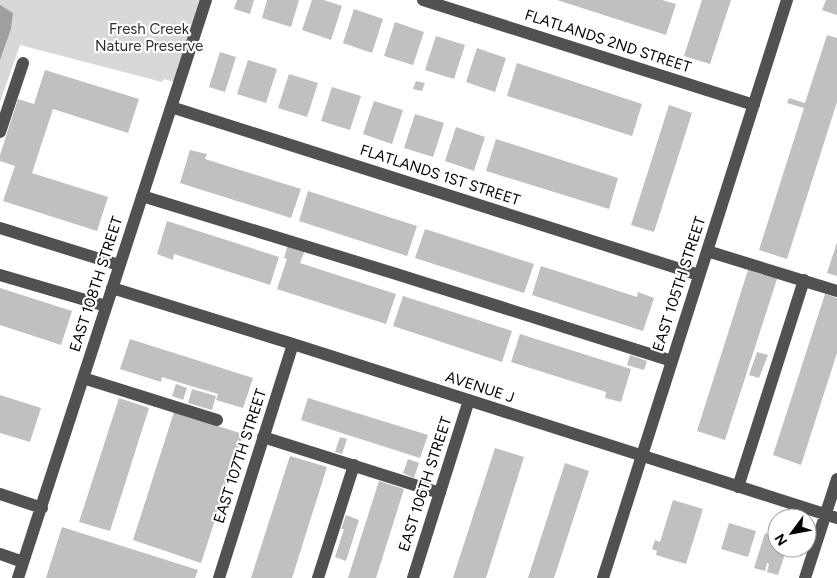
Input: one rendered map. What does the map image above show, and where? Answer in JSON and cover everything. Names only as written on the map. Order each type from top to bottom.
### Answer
[{"type":"street","name":"EAST 108TH STREET","points":[[18,578],[206,0]]},
{"type":"street","name":"FLATLANDS 2ND STREET","points":[[423,0],[754,105]]},
{"type":"street","name":"EAST 105TH STREET","points":[[603,578],[787,0]]},
{"type":"street","points":[[0,132],[22,62]]},
{"type":"street","name":"FLATLANDS 1ST STREET","points":[[170,107],[699,275]]},
{"type":"street","points":[[142,196],[672,360]]},
{"type":"street","points":[[0,228],[119,265]]},
{"type":"street","points":[[707,251],[837,291]]},
{"type":"street","points":[[0,275],[106,306]]},
{"type":"street","points":[[738,487],[804,280]]},
{"type":"street","name":"AVENUE J","points":[[112,288],[469,400],[831,517]]},
{"type":"street","name":"EAST 107TH STREET","points":[[219,578],[293,344]]},
{"type":"street","points":[[83,378],[217,420]]},
{"type":"street","name":"EAST 106TH STREET","points":[[413,578],[469,400]]},
{"type":"street","points":[[263,437],[440,493]]},
{"type":"street","points":[[318,578],[354,465]]},
{"type":"street","points":[[805,578],[831,517],[837,479]]},
{"type":"street","points":[[0,494],[42,508]]},
{"type":"street","points":[[0,554],[23,562]]},
{"type":"green space","name":"Fresh Creek Nature Preserve","points":[[0,0],[205,0],[178,83],[164,79],[162,82],[20,45],[0,102]]},
{"type":"shaded area","points":[[0,5],[13,13],[11,29],[0,60]]},
{"type":"building","points":[[237,0],[254,0],[250,14],[234,9]]},
{"type":"building","points":[[267,0],[299,0],[291,27],[262,18]]},
{"type":"building","points":[[312,0],[324,0],[342,6],[331,40],[302,30]]},
{"type":"building","points":[[557,0],[662,0],[676,4],[666,35]]},
{"type":"building","points":[[702,0],[731,0],[710,64],[684,56]]},
{"type":"building","points":[[826,0],[837,0],[837,15],[822,10]]},
{"type":"building","points":[[354,9],[383,19],[372,53],[343,43]]},
{"type":"building","points":[[395,22],[424,32],[413,65],[384,56]]},
{"type":"building","points":[[827,35],[837,38],[837,102],[787,259],[759,250],[804,108],[787,103],[789,98],[805,103]]},
{"type":"building","points":[[436,36],[465,45],[454,79],[425,70]]},
{"type":"building","points":[[477,48],[506,58],[495,92],[466,82]]},
{"type":"building","points":[[220,52],[236,57],[225,92],[209,87]]},
{"type":"building","points":[[248,60],[277,69],[266,103],[237,94]]},
{"type":"building","points":[[517,63],[642,104],[632,136],[507,96]]},
{"type":"building","points":[[45,70],[139,99],[128,133],[53,109],[32,173],[108,197],[97,231],[3,201],[15,166],[0,161],[0,155],[18,99],[34,104]]},
{"type":"building","points":[[289,74],[318,83],[307,117],[278,108]]},
{"type":"building","points":[[416,81],[425,83],[422,91],[413,89]]},
{"type":"building","points":[[332,87],[361,96],[350,130],[321,121]]},
{"type":"building","points":[[374,101],[403,110],[392,144],[363,134]]},
{"type":"building","points":[[669,105],[692,113],[654,232],[631,225]]},
{"type":"building","points":[[415,114],[444,123],[433,157],[404,148]]},
{"type":"building","points":[[456,127],[485,137],[474,171],[445,161]]},
{"type":"building","points":[[496,139],[618,178],[609,209],[486,171]]},
{"type":"building","points":[[190,150],[207,154],[205,159],[301,189],[291,218],[180,183]]},
{"type":"building","points":[[308,191],[417,226],[407,256],[299,221]]},
{"type":"building","points":[[167,221],[279,257],[270,285],[174,254],[173,260],[157,254]]},
{"type":"building","points":[[425,229],[534,264],[524,293],[415,258]]},
{"type":"building","points":[[837,242],[837,276],[827,273]]},
{"type":"building","points":[[288,244],[305,250],[300,263],[396,294],[386,324],[277,289],[287,259],[284,258]]},
{"type":"building","points":[[541,266],[637,297],[638,292],[654,298],[643,331],[532,295]]},
{"type":"building","points":[[748,270],[777,279],[725,440],[697,431]]},
{"type":"building","points":[[0,288],[72,311],[61,345],[0,325]]},
{"type":"building","points":[[825,294],[837,298],[837,353],[801,465],[773,455]]},
{"type":"building","points":[[403,296],[512,331],[502,362],[393,326]]},
{"type":"building","points":[[520,334],[631,369],[621,402],[605,398],[606,392],[511,362]]},
{"type":"building","points":[[130,339],[253,378],[243,408],[216,400],[218,394],[162,377],[161,382],[120,369]]},
{"type":"building","points":[[757,352],[768,355],[759,378],[749,375]]},
{"type":"building","points":[[630,355],[647,361],[644,370],[627,365]]},
{"type":"building","points":[[176,384],[187,388],[183,400],[172,396]]},
{"type":"building","points":[[192,389],[216,396],[212,410],[188,403]]},
{"type":"building","points":[[0,395],[41,408],[30,442],[0,433]]},
{"type":"building","points":[[119,398],[149,408],[110,531],[79,522]]},
{"type":"building","points":[[308,398],[428,435],[420,458],[301,420]]},
{"type":"building","points":[[174,412],[243,434],[201,563],[133,540]]},
{"type":"building","points":[[340,437],[347,439],[342,454],[335,452]]},
{"type":"building","points":[[495,448],[524,457],[486,578],[453,578]]},
{"type":"building","points":[[290,456],[327,467],[292,578],[251,578]]},
{"type":"building","points":[[408,459],[419,463],[414,478],[403,473]]},
{"type":"building","points":[[565,463],[589,471],[554,578],[528,578]]},
{"type":"building","points":[[379,481],[404,489],[376,578],[348,578]]},
{"type":"building","points":[[673,500],[703,509],[686,564],[656,555],[657,551],[652,549],[655,540],[660,542]]},
{"type":"building","points":[[346,515],[359,520],[346,561],[335,557],[344,529],[341,529]]},
{"type":"building","points":[[729,523],[756,531],[748,557],[721,549]]},
{"type":"building","points":[[62,527],[198,570],[195,578],[46,578]]},
{"type":"building","points":[[765,533],[767,534],[767,558],[784,558],[778,575],[767,572],[769,564],[767,563],[765,571],[754,568]]}]
